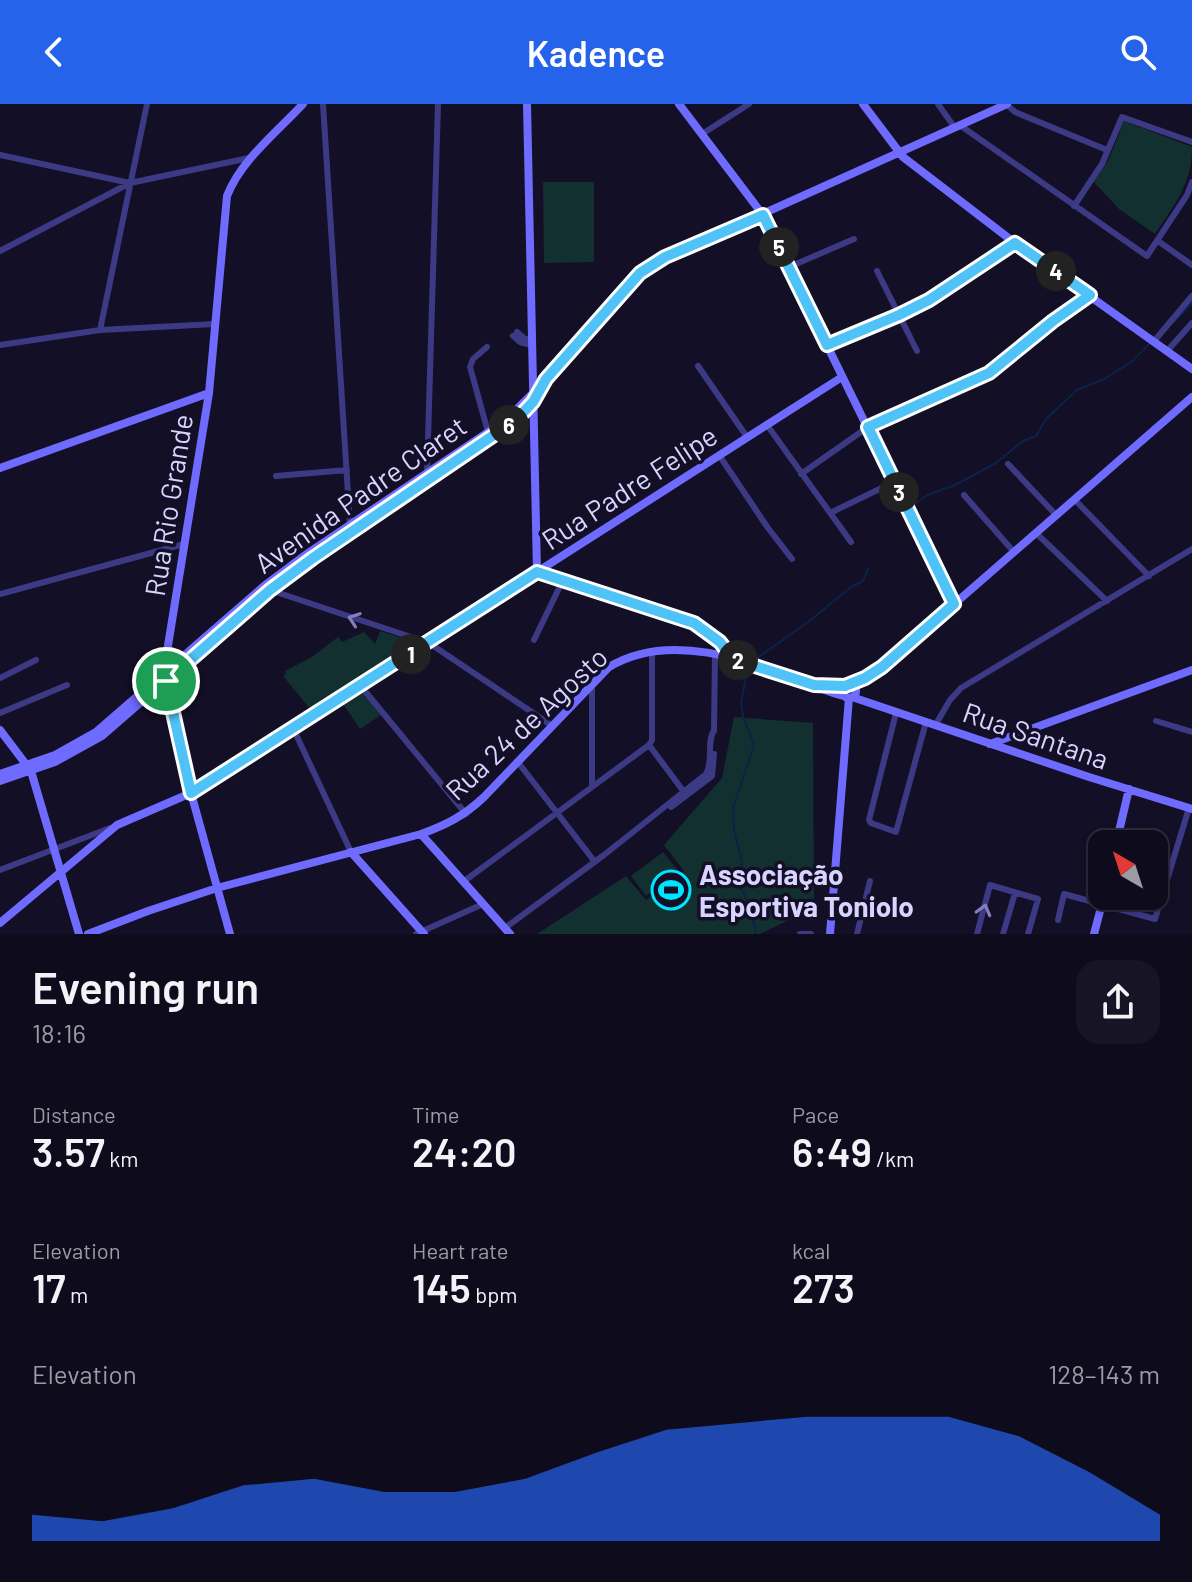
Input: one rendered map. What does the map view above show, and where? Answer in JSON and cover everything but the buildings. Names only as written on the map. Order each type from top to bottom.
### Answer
[{"type":"main road","name":"Rua Rio Grande","points":[[230,934],[191,793],[166,678],[169,637],[209,393],[227,196],[232,183],[252,158],[303,104]]},
{"type":"main road","points":[[527,104],[537,572],[694,623],[714,637],[733,659]]},
{"type":"main road","points":[[679,104],[763,215],[954,604]]},
{"type":"main road","points":[[863,104],[899,152],[1015,243],[1192,369]]},
{"type":"main road","name":"Avenida Padre Claret","points":[[429,474],[516,420],[546,380],[640,273],[665,257],[1007,104]]},
{"type":"main road","name":"Rua Padre Felipe","points":[[0,923],[117,825],[191,793],[842,377]]},
{"type":"main road","points":[[0,468],[209,393]]},
{"type":"main road","name":"Avenida Padre Claret","points":[[267,588],[415,485],[533,397]]},
{"type":"main road","points":[[830,934],[850,693],[1192,397]]},
{"type":"main road","name":"Avenida Padre Claret","points":[[0,781],[96,732],[166,678],[267,588],[350,525],[415,485]]},
{"type":"main road","points":[[714,637],[715,654]]},
{"type":"main road","name":"Rua 24 de Agosto","points":[[88,934],[217,888],[421,834],[466,814],[592,682],[619,661],[684,650],[715,654],[850,693]]},
{"type":"main road","points":[[990,744],[1192,670]]},
{"type":"main road","name":"Rua Santana","points":[[850,693],[866,704],[1191,808]]},
{"type":"main road","points":[[0,730],[30,768],[79,934]]},
{"type":"main road","name":"Avenida Padre Claret","points":[[0,774],[30,768]]},
{"type":"main road","points":[[1119,830],[1129,789]]},
{"type":"main road","points":[[421,834],[508,931]]},
{"type":"main road","points":[[351,852],[421,933]]},
{"type":"main road","points":[[1094,934],[1100,910]]},
{"type":"street","points":[[100,330],[147,104]]},
{"type":"street","points":[[323,104],[350,525]]},
{"type":"street","points":[[429,474],[438,104]]},
{"type":"street","points":[[702,134],[749,104]]},
{"type":"street","points":[[938,104],[958,127],[1147,256],[1187,195],[1192,182]]},
{"type":"street","points":[[1007,104],[1015,112],[1107,150]]},
{"type":"street","points":[[1074,206],[1102,164],[1124,116],[1192,142]]},
{"type":"street","points":[[0,155],[130,183]]},
{"type":"street","points":[[0,251],[130,183],[252,158]]},
{"type":"street","points":[[789,267],[854,239]]},
{"type":"street","points":[[1158,241],[1192,265]]},
{"type":"street","points":[[827,345],[929,300],[1015,243]]},
{"type":"street","points":[[877,271],[917,351]]},
{"type":"street","points":[[801,474],[868,427],[989,373],[1090,295]]},
{"type":"street","points":[[1155,340],[1192,296]]},
{"type":"street","points":[[1168,350],[1192,321]]},
{"type":"street","points":[[0,345],[100,330],[215,324]]},
{"type":"street","points":[[515,334],[520,342],[531,342]]},
{"type":"street","points":[[487,347],[473,359],[470,367],[488,432]]},
{"type":"street","points":[[698,366],[747,437]]},
{"type":"street","points":[[767,425],[851,542]]},
{"type":"street","points":[[719,455],[792,559]]},
{"type":"street","points":[[1008,464],[1056,515]]},
{"type":"street","points":[[276,476],[347,470]]},
{"type":"street","points":[[830,513],[894,482]]},
{"type":"street","points":[[964,495],[1014,552]]},
{"type":"street","points":[[1074,499],[1149,576]]},
{"type":"street","points":[[1036,533],[1107,601]]},
{"type":"street","points":[[0,594],[184,544]]},
{"type":"street","points":[[936,724],[961,688],[1192,549]]},
{"type":"street","points":[[534,640],[563,580]]},
{"type":"street","points":[[267,588],[429,643],[551,725]]},
{"type":"street","points":[[463,882],[649,745],[652,740],[652,653]]},
{"type":"street","points":[[508,931],[709,775],[714,730],[715,654]]},
{"type":"street","points":[[0,678],[36,660]]},
{"type":"street","points":[[592,682],[592,786]]},
{"type":"street","points":[[0,713],[67,685]]},
{"type":"street","points":[[360,685],[466,814]]},
{"type":"street","points":[[896,713],[869,820],[896,832],[926,722]]},
{"type":"street","points":[[1156,721],[1192,732]]},
{"type":"street","points":[[293,728],[351,852]]},
{"type":"street","points":[[649,745],[685,793]]},
{"type":"street","points":[[517,761],[595,862]]},
{"type":"street","points":[[1168,879],[1191,808]]},
{"type":"street","points":[[0,870],[117,825]]},
{"type":"street","points":[[857,934],[870,881]]},
{"type":"street","points":[[977,934],[990,885],[1038,899],[1028,934]]},
{"type":"street","points":[[1003,934],[1015,893]]},
{"type":"street","points":[[1058,920],[1064,894],[1088,898]]},
{"type":"street","points":[[421,933],[483,904]]},
{"type":"street","points":[[1130,910],[1155,919],[1158,910]]},
{"type":"street","points":[[800,934],[811,934]]},
{"type":"green space","points":[[1124,121],[1192,147],[1186,183],[1155,234],[1119,209],[1094,182],[1108,161]]},
{"type":"green space","points":[[543,182],[594,182],[594,262],[544,263]]},
{"type":"green space","points":[[380,631],[422,644],[311,710],[283,676],[285,671],[312,657],[338,637],[342,642],[364,632],[375,644]]},
{"type":"green space","points":[[360,688],[381,715],[360,729],[341,701]]},
{"type":"green space","points":[[734,717],[813,723],[814,908],[760,934],[537,934],[626,876],[646,900],[684,871],[664,845],[722,778]]},
{"type":"green space","points":[[663,852],[679,872],[646,896],[631,876]]},
{"type":"waterway","points":[[1174,322],[1192,303]]},
{"type":"waterway","points":[[914,505],[927,495],[955,485],[996,463],[1023,441],[1036,436],[1046,419],[1077,390],[1106,378],[1131,362],[1151,342]]},
{"type":"waterway","points":[[756,659],[863,581],[868,569]]},
{"type":"waterway","points":[[746,678],[741,702],[754,745],[733,808],[734,830],[742,862],[740,886],[751,908],[756,934]]},
{"type":"place","name":"Associação Esportiva Toniolo","points":[[671,890]]},
{"type":"route","points":[[763,215],[827,345],[929,300],[1015,243],[1090,295],[989,373],[868,427],[954,604],[882,667],[856,683],[845,686],[814,685],[733,659],[720,642],[694,623],[537,572],[191,793],[166,681],[270,590],[516,420],[533,402],[546,379],[640,273],[665,257],[752,219],[763,215]]}]
